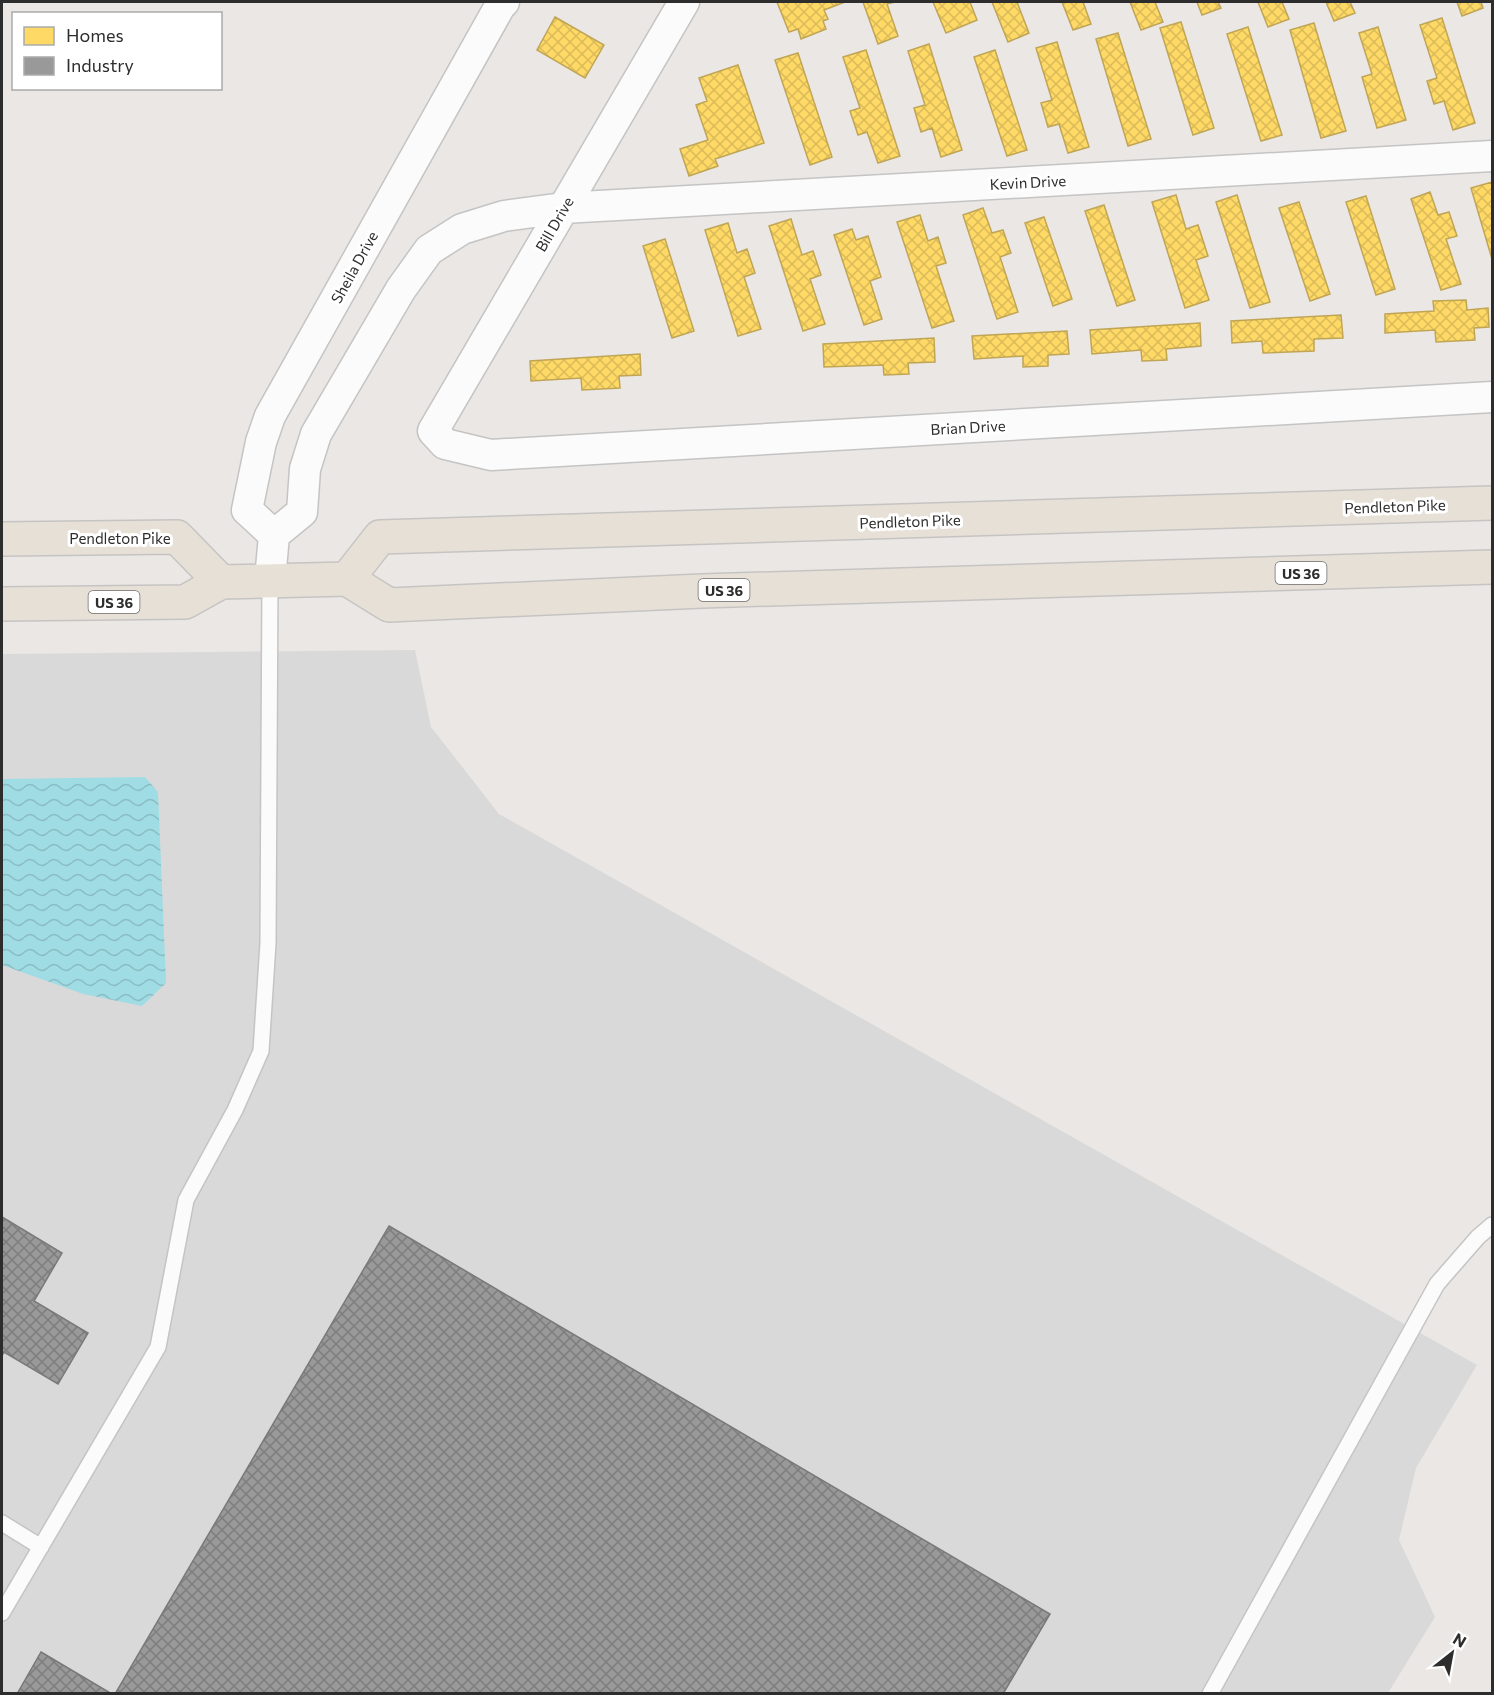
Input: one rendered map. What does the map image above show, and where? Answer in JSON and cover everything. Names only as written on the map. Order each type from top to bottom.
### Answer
[{"type":"main road","name":"Pendleton Pike","points":[[347,579],[380,537],[1492,503]]},
{"type":"main road","name":"Pendleton Pike","points":[[2,539],[177,537],[221,582]]},
{"type":"main road","name":"US 36","points":[[2,604],[185,602],[221,582],[270,580],[347,579],[389,605],[702,591],[1492,567]]},
{"type":"street","name":"Sheila Drive","points":[[274,536],[247,510],[261,442],[270,416],[504,2]]},
{"type":"street","name":"Bill Drive","points":[[444,444],[433,431],[684,2]]},
{"type":"street","name":"Kevin Drive","points":[[563,208],[1492,156]]},
{"type":"street","points":[[270,580],[274,536],[302,512],[305,469],[316,434],[401,289],[429,250],[462,230],[504,216],[563,208]]},
{"type":"street","name":"Brian Drive","points":[[444,444],[491,455],[1492,397]]},
{"type":"lane","points":[[2,1613],[158,1347],[186,1200],[235,1110],[261,1051],[268,943],[270,580]]},
{"type":"lane","points":[[1210,1694],[1437,1284],[1478,1237],[1492,1225]]},
{"type":"lane","points":[[2,1523],[41,1547]]},
{"type":"shaded area","points":[[415,650],[431,727],[499,814],[1477,1365],[1416,1468],[1399,1540],[1435,1617],[1388,1693],[2,1693],[2,654]]},
{"type":"water","points":[[145,777],[158,792],[166,983],[142,1006],[83,994],[2,965],[2,779]]},
{"type":"building: Homes","points":[[777,2],[845,2],[824,10],[828,19],[823,21],[826,29],[801,39],[798,29],[789,32]]},
{"type":"building: Homes","points":[[863,2],[895,2],[887,4],[898,36],[878,44]]},
{"type":"building: Homes","points":[[933,2],[970,2],[977,20],[946,33]]},
{"type":"building: Homes","points":[[992,2],[1017,2],[1029,33],[1008,42]]},
{"type":"building: Homes","points":[[1062,2],[1083,2],[1091,24],[1073,30]]},
{"type":"building: Homes","points":[[1130,2],[1155,2],[1163,22],[1141,30]]},
{"type":"building: Homes","points":[[1197,2],[1218,2],[1221,8],[1202,15]]},
{"type":"building: Homes","points":[[1258,2],[1282,2],[1289,19],[1268,27]]},
{"type":"building: Homes","points":[[1326,2],[1350,2],[1355,13],[1334,21]]},
{"type":"building: Homes","points":[[1457,2],[1481,2],[1483,8],[1462,16]]},
{"type":"building: Homes","points":[[555,17],[604,45],[585,78],[537,50]]},
{"type":"building: Homes","points":[[1442,18],[1475,123],[1453,130],[1444,101],[1434,104],[1427,81],[1437,78],[1420,25]]},
{"type":"building: Homes","points":[[1181,22],[1214,128],[1193,135],[1160,28]]},
{"type":"building: Homes","points":[[1314,23],[1346,131],[1321,138],[1290,30]]},
{"type":"building: Homes","points":[[1248,27],[1282,135],[1261,141],[1227,34]]},
{"type":"building: Homes","points":[[1378,27],[1406,120],[1377,128],[1362,77],[1372,74],[1359,33]]},
{"type":"building: Homes","points":[[1118,33],[1151,139],[1128,146],[1096,39]]},
{"type":"building: Homes","points":[[1057,42],[1089,147],[1068,153],[1059,124],[1048,127],[1041,103],[1052,100],[1036,48]]},
{"type":"building: Homes","points":[[929,44],[962,150],[941,157],[932,128],[921,132],[914,108],[925,105],[908,51]]},
{"type":"building: Homes","points":[[866,50],[900,156],[878,163],[867,132],[858,135],[850,111],[860,108],[843,57]]},
{"type":"building: Homes","points":[[995,50],[1027,150],[1007,156],[974,57]]},
{"type":"building: Homes","points":[[798,53],[832,157],[810,165],[775,60]]},
{"type":"building: Homes","points":[[738,65],[764,143],[715,159],[718,166],[689,176],[680,149],[708,140],[696,105],[707,101],[699,78]]},
{"type":"building: Homes","points":[[1492,182],[1492,259],[1471,188]]},
{"type":"building: Homes","points":[[1430,192],[1438,215],[1449,212],[1457,236],[1446,239],[1461,284],[1441,290],[1411,199]]},
{"type":"building: Homes","points":[[1176,195],[1186,229],[1198,225],[1208,256],[1196,260],[1209,300],[1185,308],[1152,202]]},
{"type":"building: Homes","points":[[1237,195],[1270,302],[1250,308],[1216,202]]},
{"type":"building: Homes","points":[[1366,196],[1395,289],[1376,295],[1346,202]]},
{"type":"building: Homes","points":[[1299,202],[1330,294],[1310,301],[1279,208]]},
{"type":"building: Homes","points":[[1104,205],[1135,300],[1117,306],[1085,211]]},
{"type":"building: Homes","points":[[983,208],[992,233],[1003,230],[1011,253],[1000,257],[1018,312],[997,319],[963,215]]},
{"type":"building: Homes","points":[[920,215],[928,241],[938,237],[946,263],[936,266],[954,321],[932,328],[897,222]]},
{"type":"building: Homes","points":[[1044,217],[1072,299],[1053,306],[1025,223]]},
{"type":"building: Homes","points":[[791,219],[802,255],[813,251],[821,275],[810,279],[825,324],[803,331],[769,226]]},
{"type":"building: Homes","points":[[728,223],[737,253],[747,249],[755,273],[744,277],[761,329],[738,336],[705,230]]},
{"type":"building: Homes","points":[[852,229],[856,240],[868,236],[881,277],[870,281],[882,319],[864,325],[834,235]]},
{"type":"building: Homes","points":[[665,239],[694,331],[672,338],[643,246]]},
{"type":"building: Homes","points":[[1466,300],[1467,310],[1488,308],[1489,327],[1474,328],[1475,340],[1436,342],[1435,330],[1385,333],[1385,314],[1434,311],[1433,301]]},
{"type":"building: Homes","points":[[1341,315],[1343,338],[1314,339],[1314,351],[1263,353],[1262,341],[1232,343],[1231,321]]},
{"type":"building: Homes","points":[[1200,323],[1201,346],[1166,349],[1167,360],[1142,361],[1141,350],[1092,354],[1090,330]]},
{"type":"building: Homes","points":[[1067,331],[1069,354],[1048,355],[1048,366],[1023,367],[1023,356],[974,359],[972,336]]},
{"type":"building: Homes","points":[[934,338],[935,362],[908,363],[909,374],[884,375],[883,365],[824,367],[823,344]]},
{"type":"building: Homes","points":[[640,354],[641,375],[619,376],[620,388],[582,390],[581,378],[531,381],[530,361]]},
{"type":"building: Industry","points":[[2,1217],[62,1253],[34,1301],[88,1333],[58,1384],[4,1352],[2,1356]]},
{"type":"building: Industry","points":[[389,1226],[1050,1614],[1003,1694],[115,1694]]},
{"type":"building: Industry","points":[[41,1652],[112,1694],[17,1694]]}]
